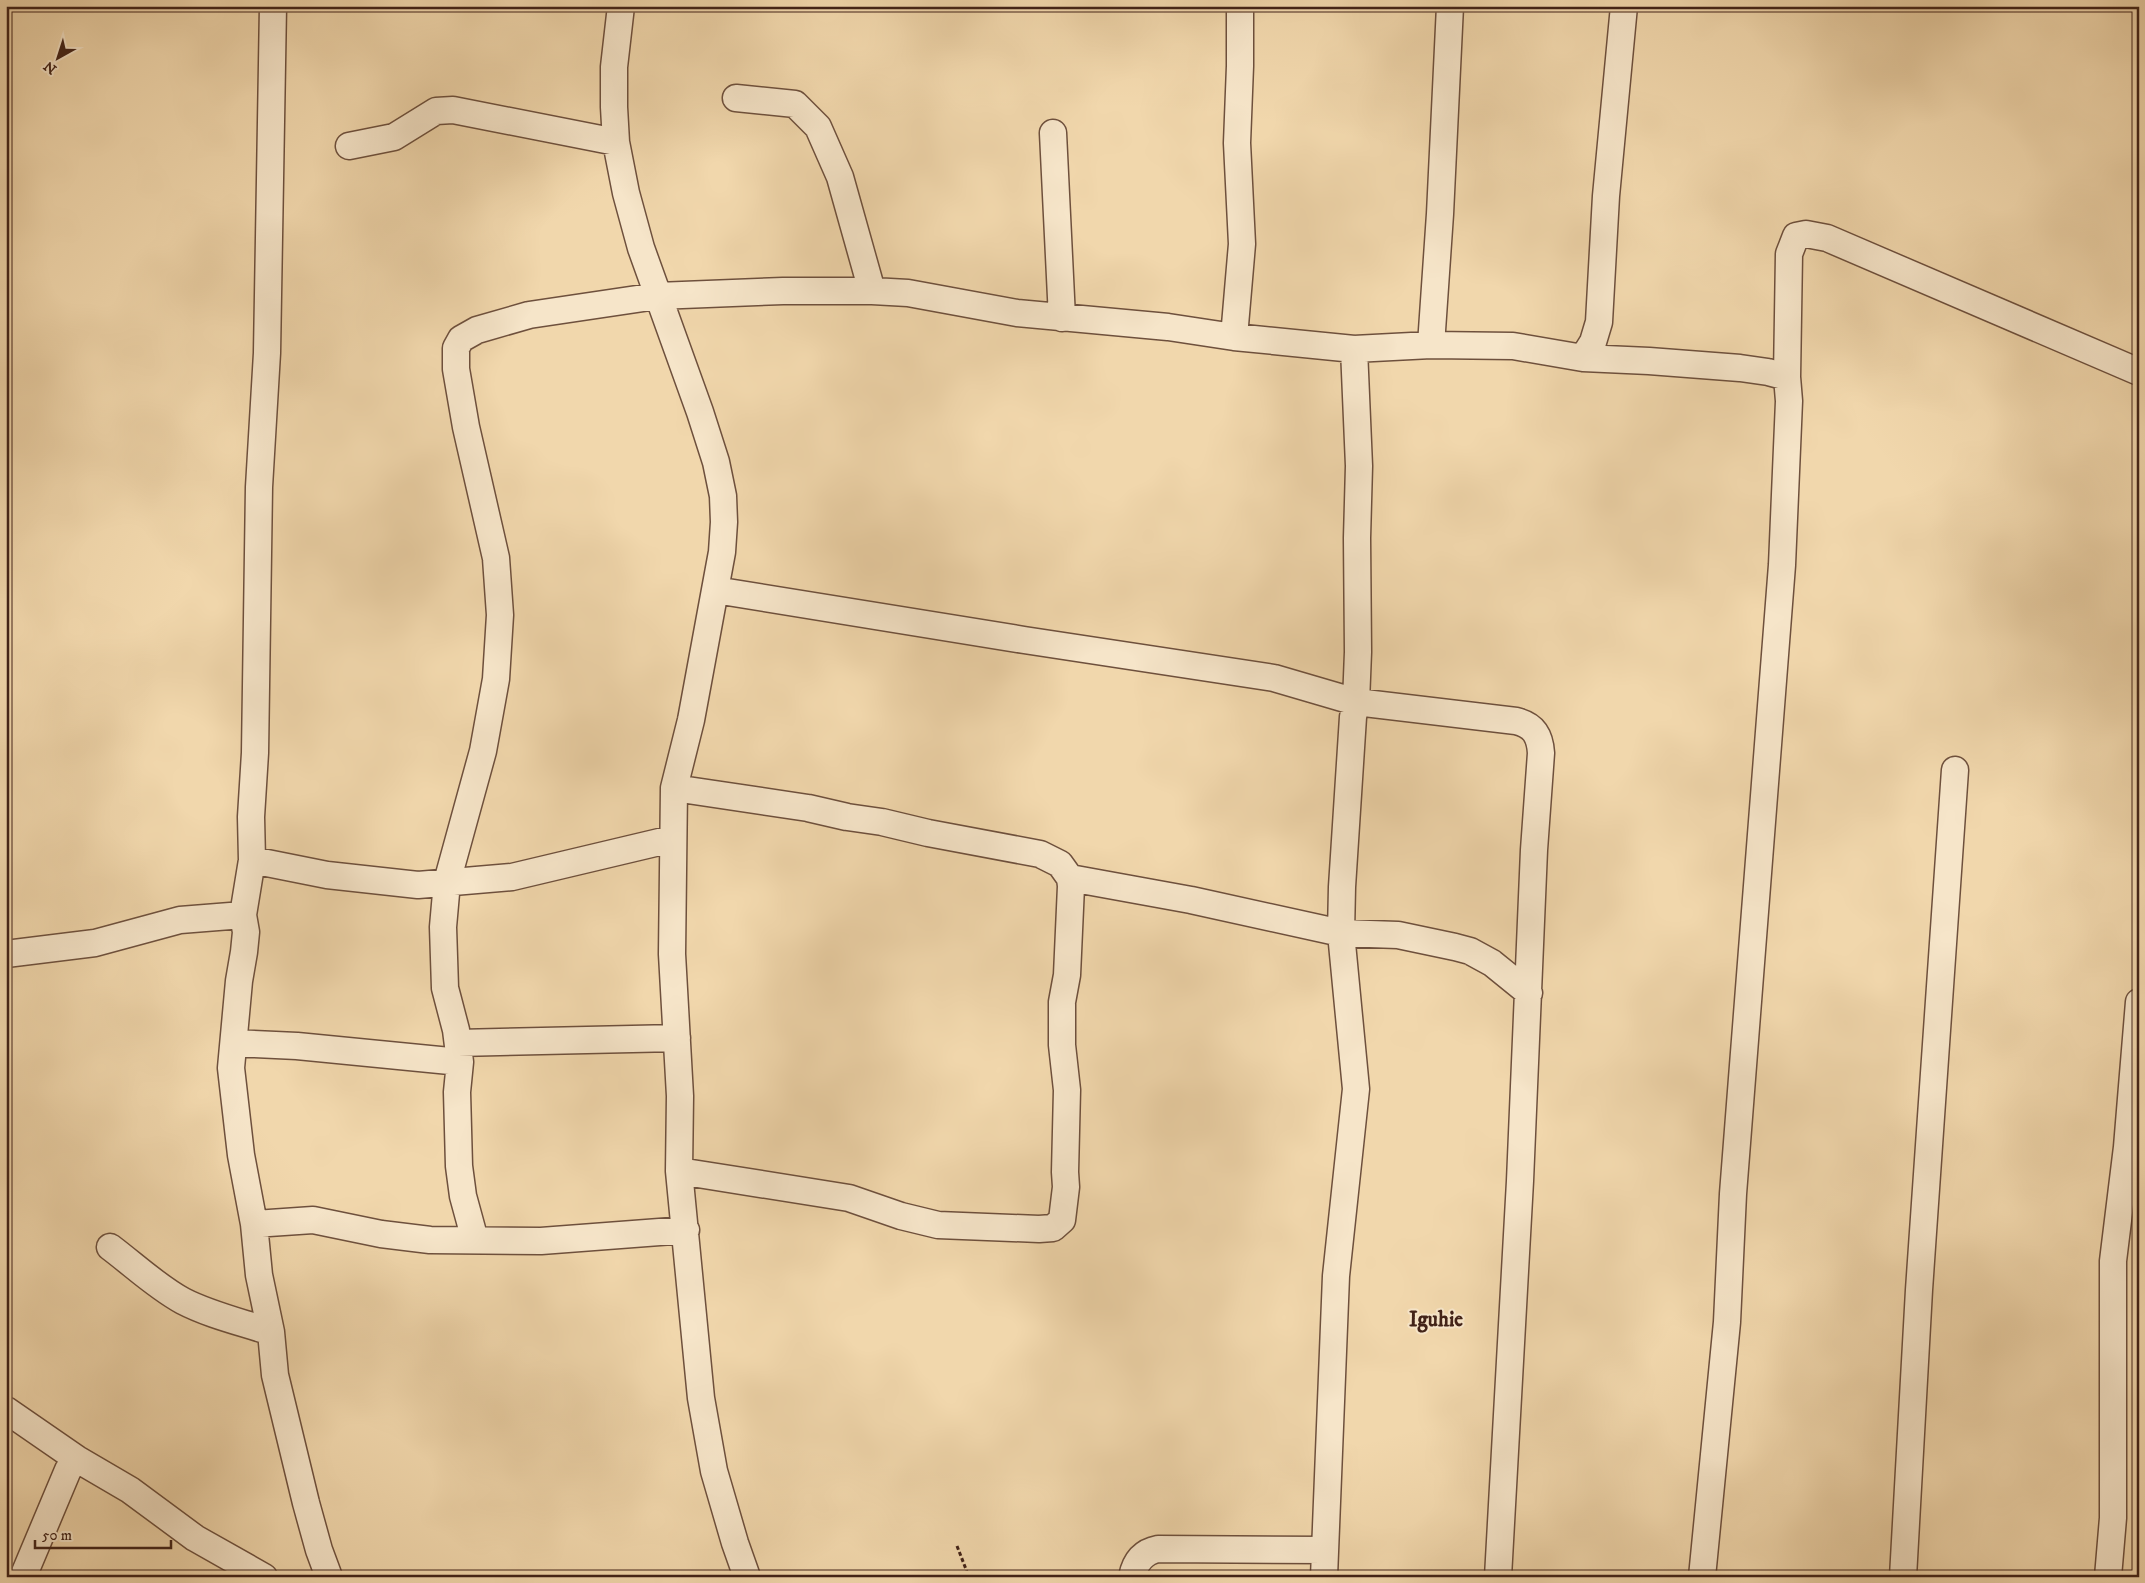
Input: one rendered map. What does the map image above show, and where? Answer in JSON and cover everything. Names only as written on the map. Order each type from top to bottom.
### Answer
[{"type":"street","points":[[273,6],[267,353],[259,486],[255,753],[251,817],[252,860],[243,916],[246,932],[239,980],[231,1068],[241,1155],[254,1224],[259,1275],[271,1332],[275,1375],[306,1503],[319,1550],[329,1577]]},
{"type":"street","points":[[621,6],[614,67],[614,107],[616,142],[626,193],[657,296],[700,412],[716,462],[723,496],[722,552],[691,720],[674,788],[672,954],[680,1096],[680,1171],[701,1398],[714,1470],[734,1543],[747,1577]]},
{"type":"street","points":[[1234,337],[1242,244],[1237,143],[1240,6]]},
{"type":"street","points":[[1431,345],[1440,214],[1450,6]]},
{"type":"street","points":[[1583,358],[1593,342],[1599,322],[1606,196],[1624,6]]},
{"type":"street","points":[[736,98],[795,104],[818,127],[840,177],[872,291]]},
{"type":"street","points":[[349,146],[394,137],[436,111],[453,110],[616,142]]},
{"type":"street","points":[[1053,133],[1062,318]]},
{"type":"street","points":[[1702,1577],[1727,1322],[1733,1194],[1782,565],[1790,402],[1787,377],[1789,254],[1796,236],[1806,234],[1828,238],[2139,372]]},
{"type":"street","points":[[475,1240],[463,1196],[459,1166],[457,1092],[459,1052],[455,1024],[445,988],[443,927],[447,882],[483,752],[496,679],[500,615],[496,558],[466,427],[456,369],[456,348],[461,339],[477,330],[529,315],[657,296],[783,291],[872,291],[908,293],[999,310],[1062,318],[1168,327],[1234,337],[1354,348],[1431,345],[1513,346],[1583,358],[1740,368],[1787,377]]},
{"type":"street","points":[[1324,1577],[1336,1276],[1356,1088],[1341,933],[1342,886],[1358,652],[1357,538],[1359,466],[1354,348]]},
{"type":"street","points":[[715,590],[1274,678],[1356,702],[1516,721],[1529,726],[1537,734],[1540,753],[1534,850],[1529,993],[1498,1577]]},
{"type":"street","points":[[1903,1577],[1920,1280],[1955,770]]},
{"type":"street","points":[[674,788],[808,808],[1032,853],[1060,864],[1070,878],[1071,893],[1067,975],[1062,1002],[1062,1045],[1067,1090],[1066,1187],[1064,1215],[1054,1228],[1039,1229],[922,1222],[850,1198],[680,1171]]},
{"type":"street","points":[[252,860],[284,865],[309,872],[372,880],[418,884],[475,882],[512,877],[672,840]]},
{"type":"street","points":[[1070,878],[1191,900],[1341,933],[1398,935],[1455,946],[1470,951],[1492,963],[1529,993]]},
{"type":"street","points":[[6,954],[95,943],[180,920],[243,916]]},
{"type":"street","points":[[2108,1577],[2113,1518],[2113,1261],[2127,1147],[2139,1002]]},
{"type":"street","points":[[234,1043],[459,1052],[677,1038]]},
{"type":"street","points":[[254,1224],[313,1220],[403,1237],[541,1241],[686,1230]]},
{"type":"street","points":[[110,1247],[183,1301],[218,1316],[271,1332]]},
{"type":"street","points":[[6,1410],[77,1459],[130,1490],[195,1538],[255,1575]]},
{"type":"street","points":[[23,1577],[68,1470],[77,1459]]},
{"type":"street","points":[[1132,1577],[1134,1569],[1144,1554],[1158,1549],[1324,1550]]},
{"type":"path","points":[[957,1546],[969,1577]]},
{"type":"district","name":"Iguhie","points":[[1436,1320]]}]
